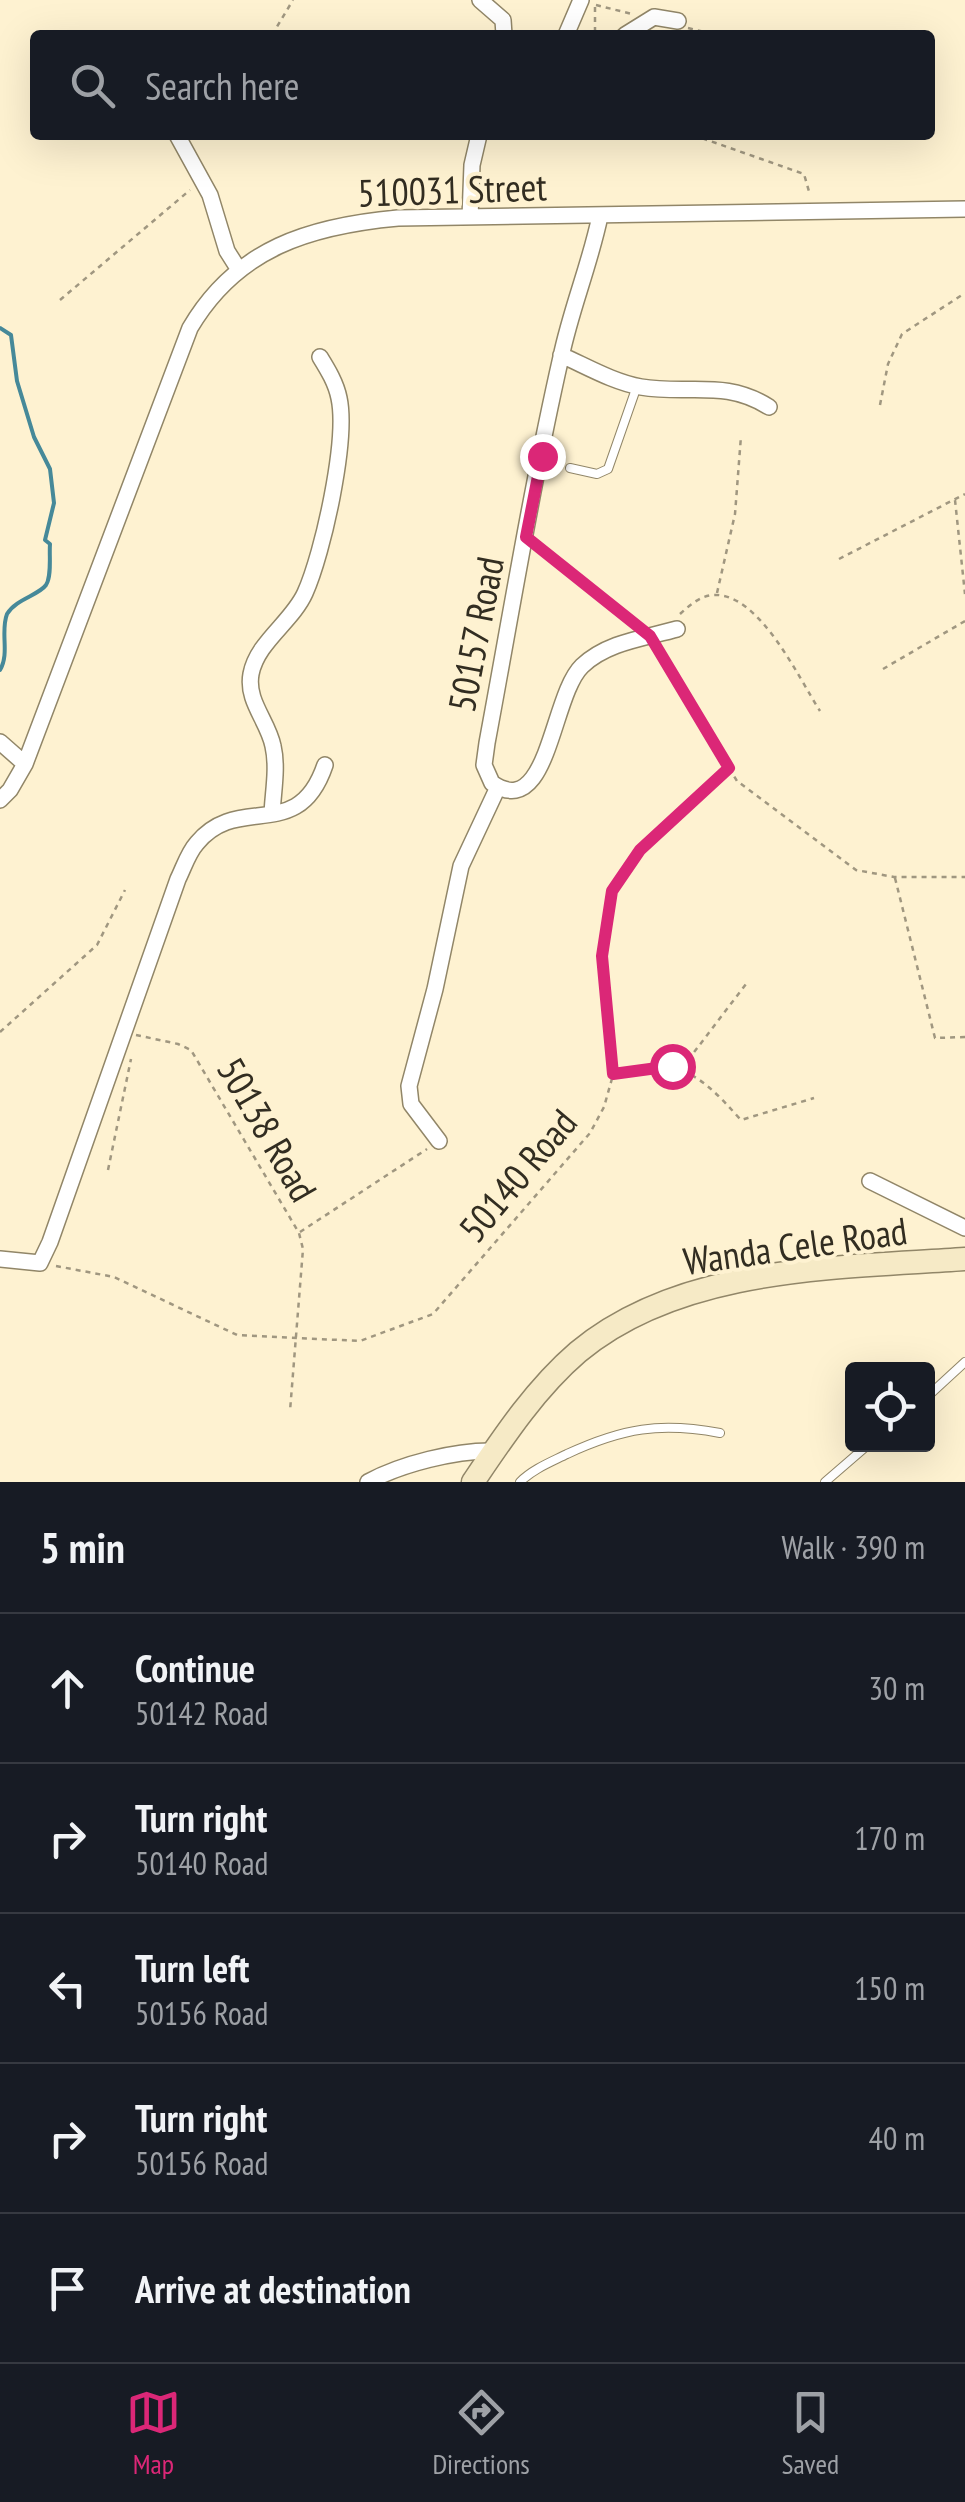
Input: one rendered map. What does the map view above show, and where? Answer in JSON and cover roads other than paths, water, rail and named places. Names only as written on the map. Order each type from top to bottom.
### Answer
[{"type":"street","points":[[480,0],[503,20],[504,30]]},
{"type":"street","points":[[568,30],[581,0]]},
{"type":"street","points":[[634,30],[654,17],[678,20]]},
{"type":"street","points":[[180,140],[203,179],[227,251],[239,270]]},
{"type":"street","points":[[470,217],[470,180],[479,140]]},
{"type":"street","name":"510031 Street","points":[[0,800],[25,764],[190,328],[206,302],[239,270],[270,250],[306,234],[354,222],[965,210]]},
{"type":"street","name":"50157 Road","points":[[498,788],[486,775],[487,743],[561,355],[600,216]]},
{"type":"street","points":[[561,355],[638,386],[734,390],[769,407]]},
{"type":"street","points":[[272,814],[274,750],[253,698],[251,676],[262,649],[289,621],[306,592],[329,506],[341,412],[336,386],[320,357]]},
{"type":"street","points":[[438,1141],[411,1104],[409,1086],[435,989],[460,866],[498,788],[511,792],[532,784],[563,696],[584,664],[607,649],[676,623]]},
{"type":"street","points":[[0,742],[25,764]]},
{"type":"street","points":[[0,1260],[40,1263],[178,879],[197,842],[228,822],[294,809],[311,796],[324,765]]},
{"type":"street","points":[[870,1181],[965,1228]]},
{"type":"street","name":"Wanda Cele Road","points":[[473,1482],[530,1403],[577,1353],[634,1314],[664,1300],[736,1281],[965,1258]]},
{"type":"street","points":[[368,1482],[395,1470],[464,1452],[494,1451]]},
{"type":"lane","points":[[570,468],[597,474],[608,470],[638,386]]},
{"type":"lane","points":[[935,1390],[965,1362]]},
{"type":"lane","points":[[520,1482],[576,1450],[632,1430],[674,1426],[720,1433]]},
{"type":"lane","points":[[825,1482],[860,1452]]},
{"type":"waterway","points":[[0,328],[11,335],[17,381],[34,437],[50,469],[54,503],[45,540],[50,544],[48,581],[43,589],[7,614],[0,670]]}]
